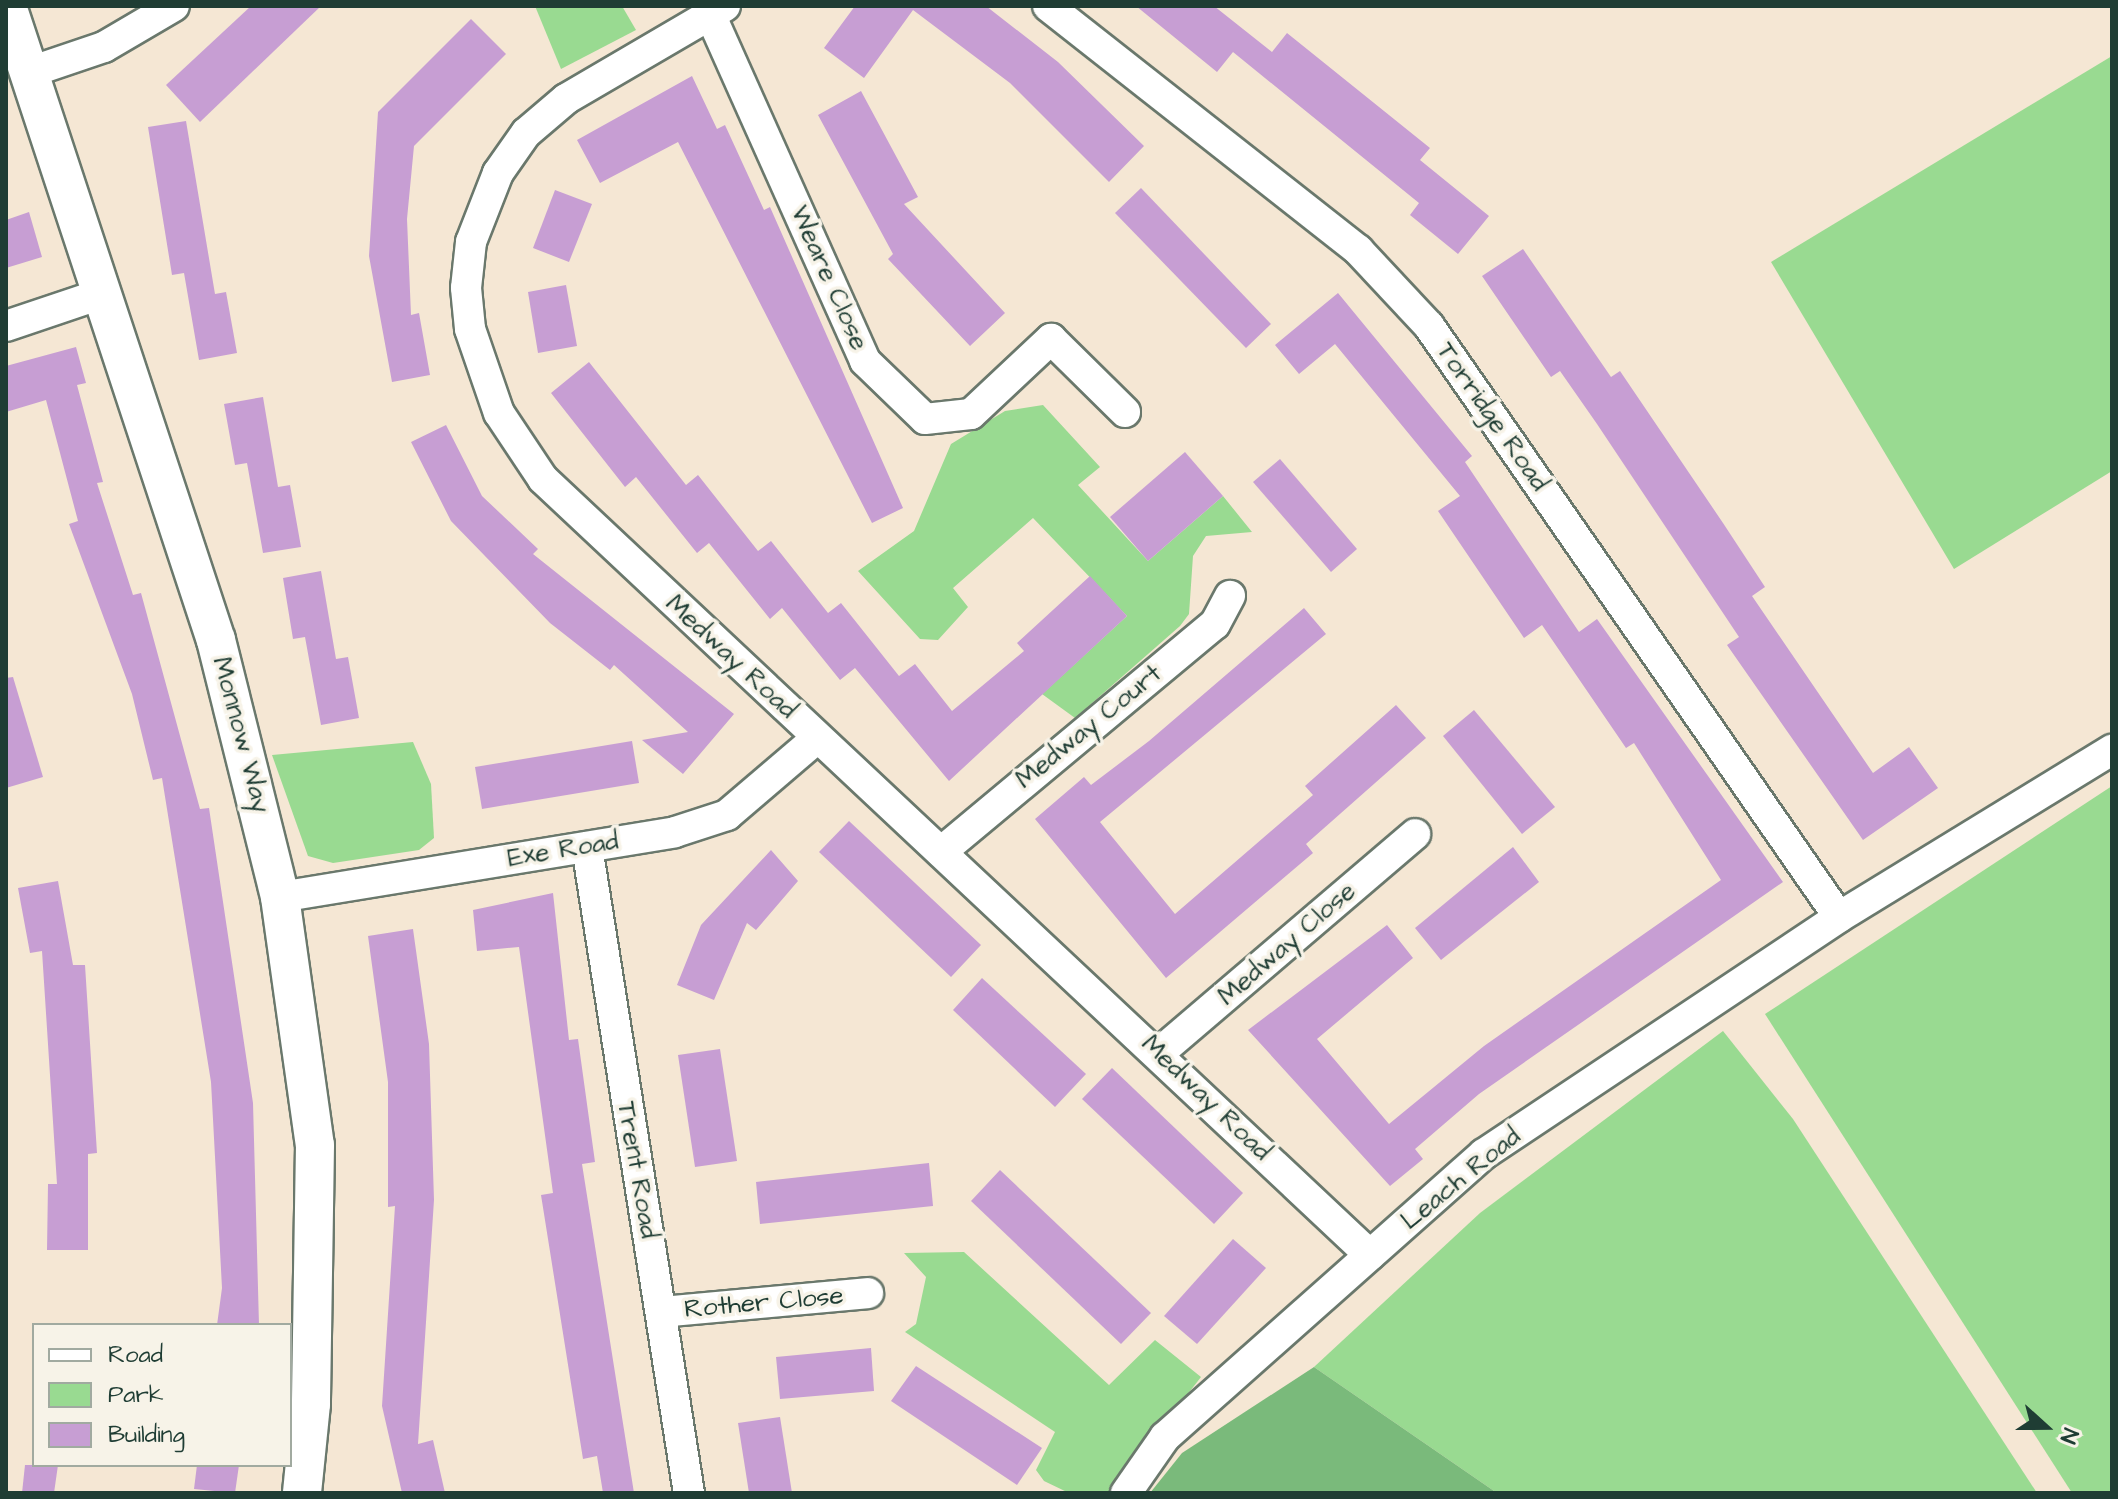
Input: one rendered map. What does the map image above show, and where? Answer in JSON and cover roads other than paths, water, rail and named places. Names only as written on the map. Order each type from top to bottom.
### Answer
[{"type":"street","name":"Monnow Way","points":[[7,6],[216,640],[280,897],[315,1145],[311,1404],[302,1493]]},
{"type":"street","points":[[30,72],[104,47],[174,6]]},
{"type":"street","name":"Torridge Road","points":[[1048,6],[1358,250],[1429,326],[1839,917]]},
{"type":"street","name":"Weare Close","points":[[718,10],[865,361],[925,419],[971,414],[1051,339],[1125,412]]},
{"type":"street","name":"Medway Road","points":[[718,10],[566,99],[526,133],[498,173],[471,242],[470,329],[499,413],[543,479],[817,738],[1159,1053],[1370,1255]]},
{"type":"street","points":[[6,326],[104,293]]},
{"type":"street","name":"Medway Court","points":[[941,852],[1215,624],[1230,596]]},
{"type":"street","name":"Exe Road","points":[[280,897],[675,832],[727,815],[817,738]]},
{"type":"street","name":"Leach Road","points":[[1126,1493],[1165,1437],[1484,1154],[1839,917],[2112,750]]},
{"type":"street","name":"Medway Close","points":[[1159,1053],[1415,834]]},
{"type":"street","name":"Trent Road","points":[[587,847],[689,1493]]},
{"type":"street","name":"Rother Close","points":[[661,1312],[868,1293]]}]
